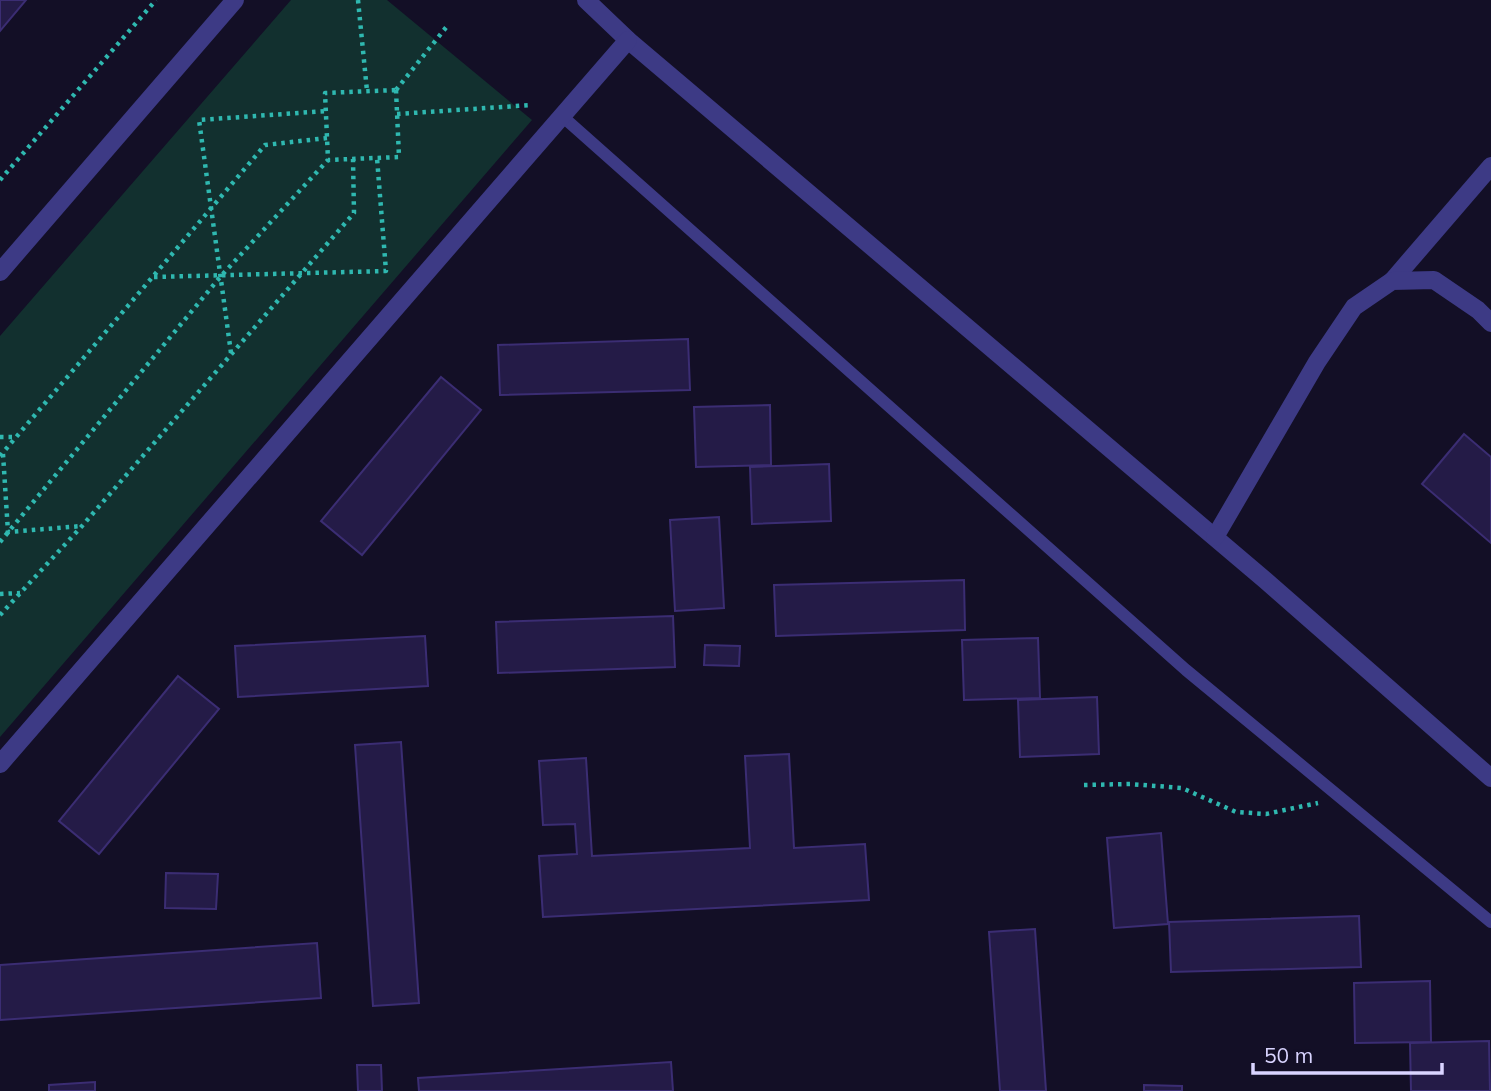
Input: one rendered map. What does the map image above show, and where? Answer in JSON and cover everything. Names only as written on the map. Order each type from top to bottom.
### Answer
[{"type":"street","points":[[0,271],[235,0]]},
{"type":"street","points":[[586,0],[628,40],[1215,537],[1491,778]]},
{"type":"street","points":[[0,764],[628,40]]},
{"type":"street","points":[[1215,537],[1317,362],[1354,307],[1392,281],[1491,166]]},
{"type":"street","points":[[1392,281],[1434,280],[1478,310],[1491,323]]},
{"type":"lane","points":[[562,116],[1185,670],[1491,922]]},
{"type":"path","points":[[0,180],[156,0]]},
{"type":"path","points":[[358,0],[367,91]]},
{"type":"path","points":[[0,542],[221,276],[328,160],[398,157],[396,90],[448,25]]},
{"type":"path","points":[[328,160],[325,93],[396,90]]},
{"type":"path","points":[[397,114],[533,105]]},
{"type":"path","points":[[232,354],[200,120],[326,111]]},
{"type":"path","points":[[8,532],[1,455],[265,145],[327,138]]},
{"type":"path","points":[[153,277],[386,271],[377,158]]},
{"type":"path","points":[[0,615],[82,526],[354,213],[353,159]]},
{"type":"path","points":[[0,438],[16,437]]},
{"type":"path","points":[[8,532],[82,526]]},
{"type":"path","points":[[0,594],[21,593]]},
{"type":"path","points":[[1084,785],[1130,784],[1182,788],[1236,812],[1266,814],[1341,798]]},
{"type":"green space","points":[[291,0],[387,0],[532,120],[0,737],[0,336]]},
{"type":"building","points":[[0,0],[26,0],[0,31]]},
{"type":"building","points":[[688,339],[690,390],[500,395],[498,345]]},
{"type":"building","points":[[441,377],[481,410],[362,555],[321,521]]},
{"type":"building","points":[[770,405],[771,465],[696,467],[694,407]]},
{"type":"building","points":[[1464,434],[1491,457],[1491,543],[1422,484]]},
{"type":"building","points":[[829,464],[831,521],[752,524],[750,467]]},
{"type":"building","points":[[719,517],[724,608],[675,611],[670,520]]},
{"type":"building","points":[[964,580],[965,630],[776,636],[774,585]]},
{"type":"building","points":[[673,616],[675,667],[498,673],[496,622]]},
{"type":"building","points":[[425,636],[428,686],[238,697],[235,646]]},
{"type":"building","points":[[1038,638],[1040,698],[964,700],[962,640]]},
{"type":"building","points":[[705,645],[740,646],[739,666],[704,665]]},
{"type":"building","points":[[178,676],[219,709],[99,854],[59,821]]},
{"type":"building","points":[[1097,697],[1099,754],[1020,757],[1018,700]]},
{"type":"building","points":[[401,742],[419,1003],[373,1006],[355,745]]},
{"type":"building","points":[[789,754],[794,848],[865,844],[869,900],[543,917],[539,856],[577,854],[575,824],[543,825],[539,761],[586,758],[592,856],[750,848],[745,756]]},
{"type":"building","points":[[1161,833],[1168,924],[1114,928],[1107,838]]},
{"type":"building","points":[[166,873],[218,874],[216,909],[165,908]]},
{"type":"building","points":[[1359,916],[1361,967],[1171,972],[1169,922]]},
{"type":"building","points":[[1035,929],[1046,1091],[1000,1091],[989,932]]},
{"type":"building","points":[[317,943],[321,998],[0,1020],[0,965]]},
{"type":"building","points":[[1430,981],[1431,1042],[1355,1043],[1354,983]]},
{"type":"building","points":[[1489,1041],[1490,1091],[1411,1091],[1410,1043]]},
{"type":"building","points":[[671,1062],[673,1091],[419,1091],[418,1078]]},
{"type":"building","points":[[357,1065],[381,1065],[382,1091],[358,1091]]},
{"type":"building","points":[[95,1082],[95,1091],[49,1091],[49,1085]]},
{"type":"building","points":[[1144,1085],[1182,1086],[1182,1091],[1144,1091]]}]
